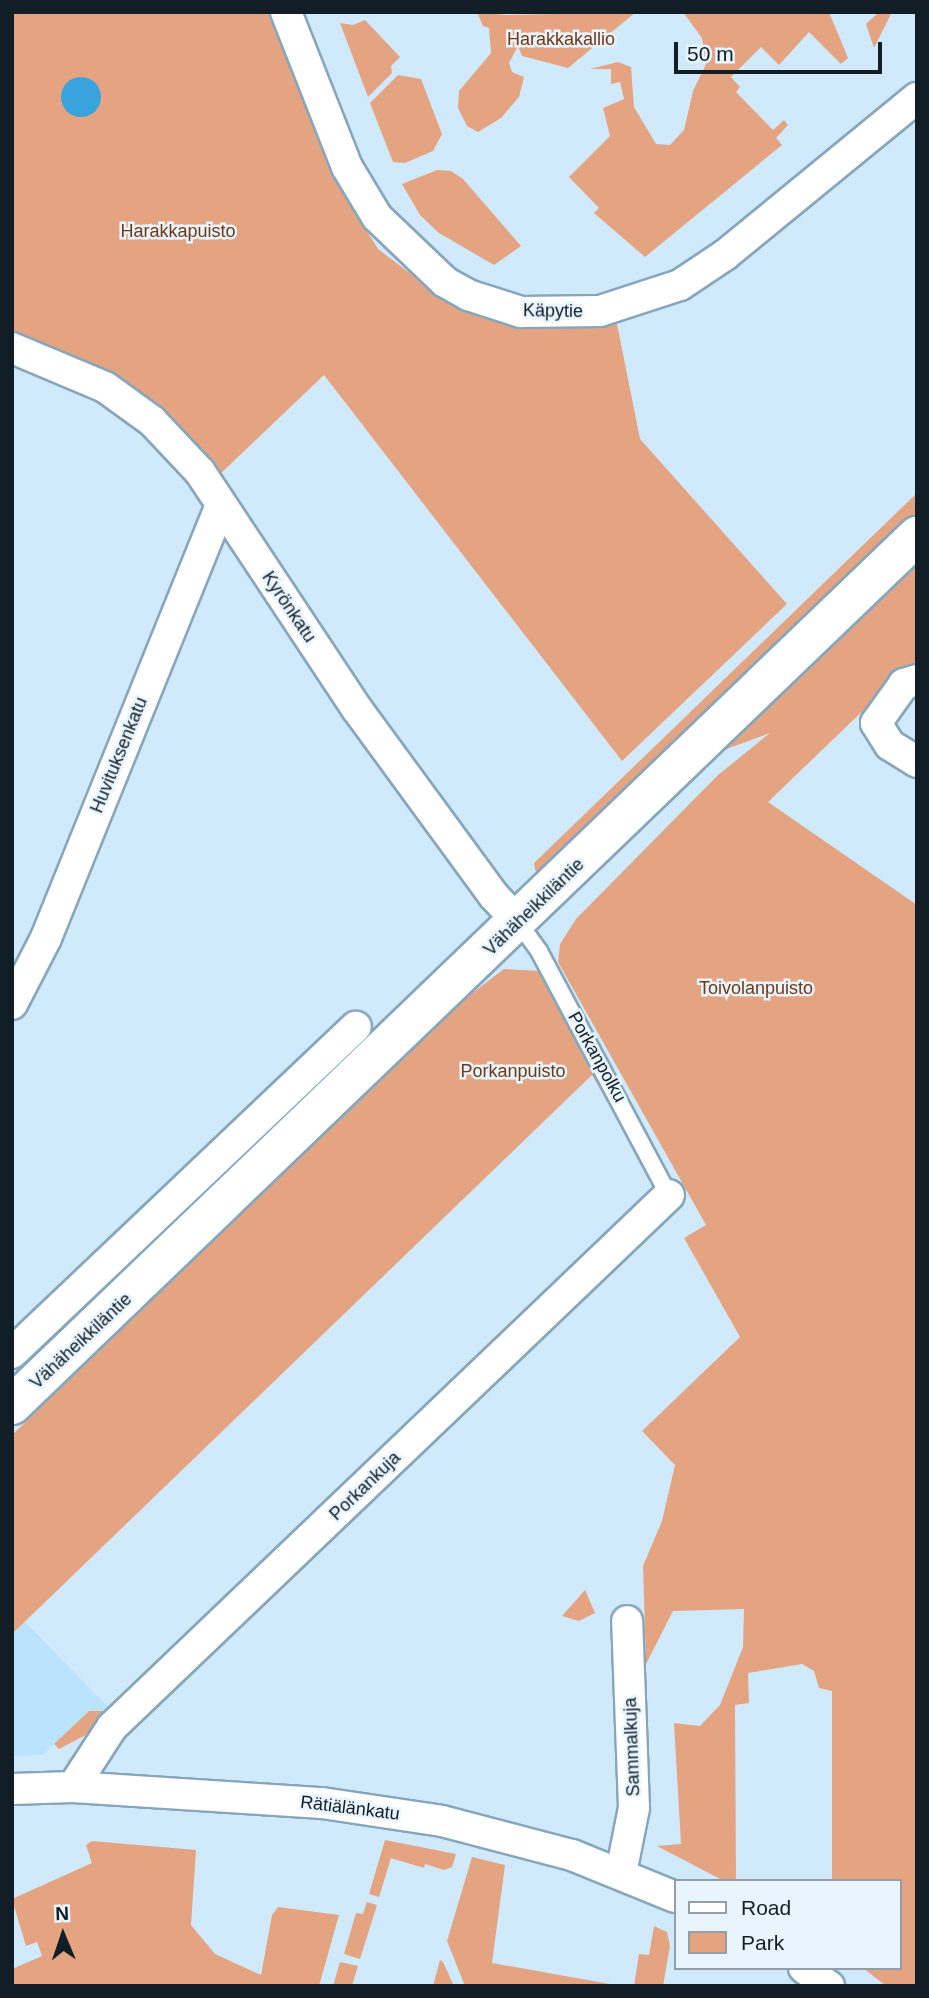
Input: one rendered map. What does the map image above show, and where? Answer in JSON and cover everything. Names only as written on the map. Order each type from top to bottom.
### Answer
[{"type":"street","name":"Käpytie","points":[[286,12],[347,167],[377,216],[445,282],[487,303],[521,312],[600,311],[680,285],[725,255],[917,98]]},
{"type":"street","name":"Kyrönkatu","points":[[12,348],[105,387],[152,421],[200,472],[357,709],[495,896],[518,922]]},
{"type":"street","name":"Huvituksenkatu","points":[[12,1004],[46,937],[220,505]]},
{"type":"street","name":"Vähäheikkiläntie","points":[[12,1405],[151,1277],[917,536]]},
{"type":"street","points":[[911,682],[876,723],[890,745],[917,762]]},
{"type":"street","points":[[12,1353],[356,1027]]},
{"type":"street","name":"Porkankuja","points":[[73,1787],[112,1727],[669,1195]]},
{"type":"street","points":[[122,1251],[151,1277]]},
{"type":"street","name":"Sammalkuja","points":[[621,1873],[634,1808],[627,1621]]},
{"type":"street","name":"Rätiälänkatu","points":[[12,1789],[73,1787],[321,1802],[416,1817],[572,1855],[674,1897]]},
{"type":"street","points":[[807,1970],[829,1986]]},
{"type":"lane","name":"Porkanpolku","points":[[518,922],[539,951],[669,1195]]},
{"type":"shaded area","points":[[25,1622],[112,1711],[89,1711],[42,1755],[12,1756],[12,1634]]},
{"type":"green space","name":"Harakkapuisto","points":[[12,12],[272,12],[333,176],[378,249],[444,299],[485,316],[544,329],[617,324],[640,439],[787,604],[622,761],[324,375],[217,477],[12,336]]},
{"type":"green space","name":"Harakkakallio","points":[[477,12],[506,15],[636,12],[568,68],[522,56],[518,46],[509,63],[512,72],[524,77],[519,97],[501,118],[478,132],[467,126],[458,108],[459,91],[491,53],[489,28],[483,26]]},
{"type":"green space","points":[[683,12],[829,12],[848,58],[841,64],[809,32],[779,65],[761,47],[731,77],[740,87],[736,92],[773,130],[784,120],[788,125],[776,138],[782,145],[645,257],[594,213],[599,208],[569,177],[610,136],[603,108],[624,99],[620,82],[611,84],[611,69],[590,69],[618,62],[631,67],[634,107],[656,144],[670,145],[684,130],[693,91],[706,64],[702,38]]},
{"type":"green space","points":[[879,12],[892,12],[874,48],[866,24]]},
{"type":"green space","points":[[365,20],[400,57],[391,66],[392,73],[368,97],[340,23],[353,25]]},
{"type":"green space","points":[[398,75],[421,79],[442,134],[433,151],[405,163],[393,162],[370,103]]},
{"type":"green space","points":[[437,170],[451,171],[463,179],[521,246],[494,265],[439,233],[420,215],[402,184]]},
{"type":"green space","points":[[917,493],[917,516],[542,877],[535,870],[534,863]]},
{"type":"green space","name":"Toivolanpuisto","points":[[917,563],[917,674],[872,702],[768,802],[917,905],[917,1986],[886,1986],[866,1970],[901,1970],[901,1879],[832,1879],[832,1691],[819,1688],[814,1671],[802,1664],[748,1673],[749,1703],[735,1705],[736,1879],[720,1879],[657,1846],[681,1844],[674,1723],[700,1726],[720,1705],[743,1647],[744,1609],[673,1611],[646,1664],[643,1566],[662,1521],[675,1465],[642,1431],[740,1337],[684,1238],[706,1225],[558,962],[560,944],[576,919],[718,775],[770,733],[724,750]]},
{"type":"green space","name":"Porkanpuisto","points":[[504,969],[541,971],[633,1138],[629,1140],[592,1075],[12,1634],[12,1435],[467,997]]},
{"type":"green space","points":[[585,1590],[595,1613],[579,1621],[562,1616]]},
{"type":"green space","points":[[89,1711],[112,1711],[84,1736],[59,1749],[54,1744]]},
{"type":"green space","points":[[385,1840],[456,1854],[452,1867],[444,1870],[425,1864],[424,1868],[391,1858],[379,1897],[369,1894]]},
{"type":"green space","points":[[92,1841],[196,1850],[191,1925],[215,1954],[261,1975],[272,1915],[278,1907],[339,1915],[319,1986],[12,1986],[12,1969],[42,1956],[37,1942],[26,1946],[12,1899],[92,1863],[86,1845]]},
{"type":"green space","points":[[472,1857],[505,1865],[492,1963],[621,1986],[465,1986],[447,1941]]},
{"type":"green space","points":[[367,1902],[377,1905],[360,1959],[344,1954],[356,1913],[363,1914]]},
{"type":"green space","points":[[654,1926],[667,1932],[670,1946],[663,1986],[634,1986],[639,1954],[649,1955]]},
{"type":"green space","points":[[440,1960],[443,1962],[454,1986],[433,1986]]},
{"type":"green space","points":[[340,1962],[358,1966],[352,1986],[333,1986]]},
{"type":"water","points":[[81,77],[95,83],[101,97],[95,111],[81,117],[67,111],[61,97],[67,83]]}]
